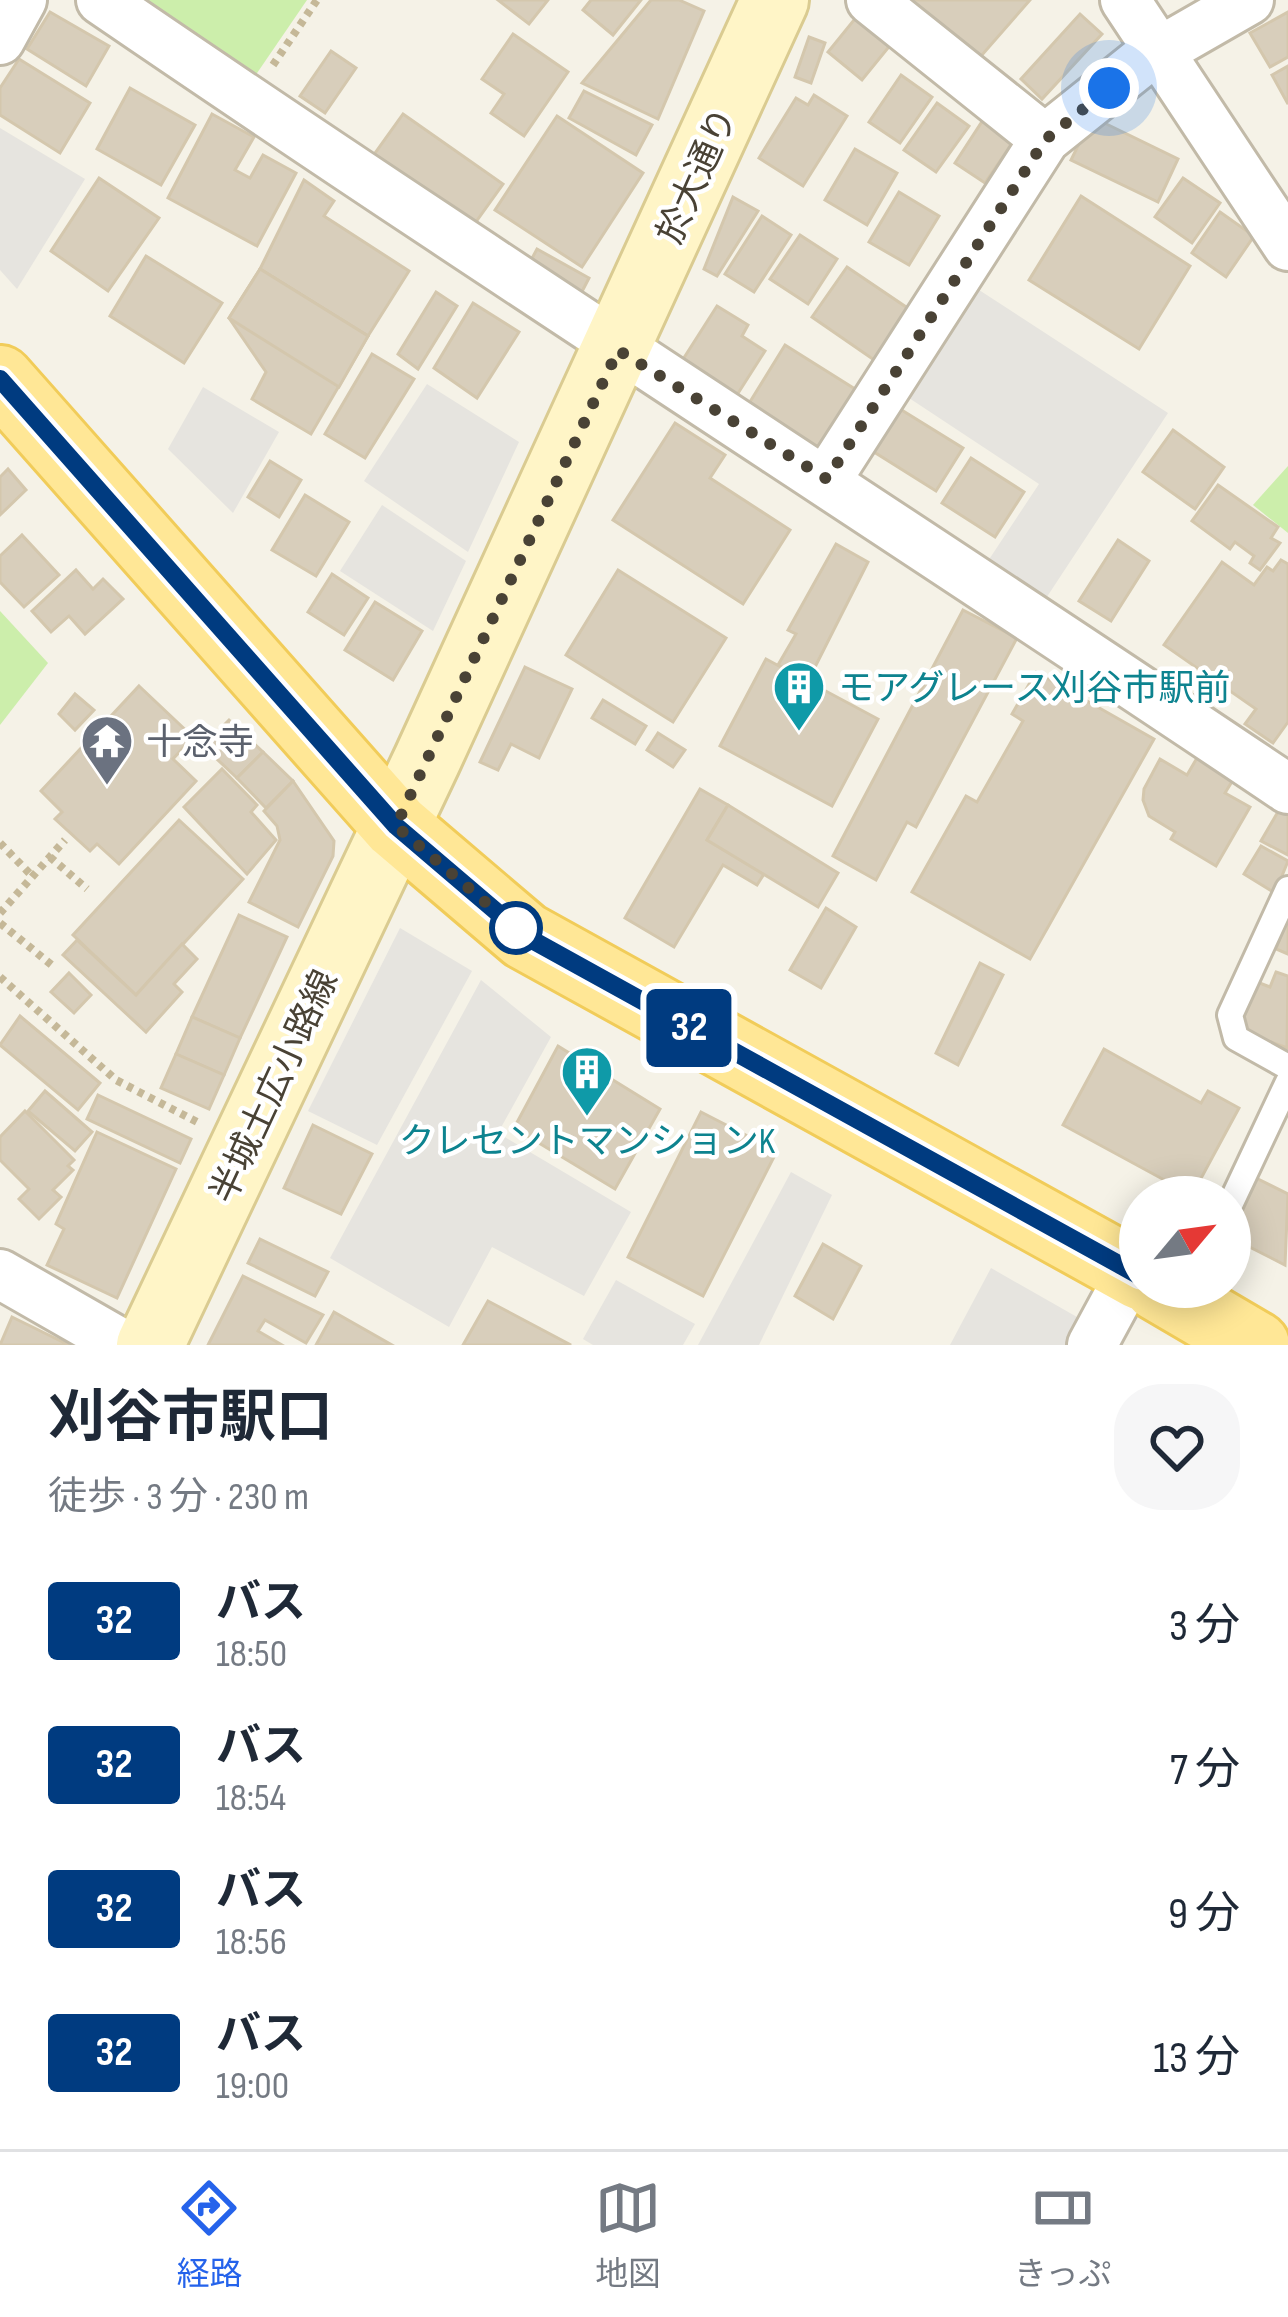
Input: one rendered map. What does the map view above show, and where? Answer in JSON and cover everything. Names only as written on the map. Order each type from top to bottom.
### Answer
[{"type":"main road","points":[[0,379],[396,826],[525,936],[1119,1263]]},
{"type":"main road","points":[[1197,1308],[1256,1345]]},
{"type":"street","points":[[100,0],[618,350],[827,479],[1288,790]]},
{"type":"street","name":"於大通り","points":[[396,826],[775,0]]},
{"type":"street","points":[[871,0],[1045,140]]},
{"type":"street","points":[[1125,0],[1288,246]]},
{"type":"street","points":[[827,479],[1045,140],[1159,50],[1250,0]]},
{"type":"street","name":"半城土広小路線","points":[[150,1345],[396,826]]},
{"type":"street","points":[[0,1274],[124,1345]]},
{"type":"street","points":[[1092,1345],[1132,1308]]},
{"type":"lane","points":[[1288,890],[1230,1015],[1236,1038],[1288,1067]]},
{"type":"lane","points":[[1244,1176],[1288,1082]]},
{"type":"path","points":[[248,101],[316,0]]},
{"type":"path","points":[[52,966],[0,918],[65,840]]},
{"type":"path","points":[[0,842],[33,877]]},
{"type":"path","points":[[50,857],[87,889]]},
{"type":"path","points":[[0,977],[116,1080],[213,1130]]},
{"type":"green space","points":[[127,0],[307,0],[251,82]]},
{"type":"green space","points":[[1288,466],[1288,533],[1253,505]]},
{"type":"green space","points":[[0,611],[48,663],[0,725]]},
{"type":"shaded area","points":[[0,128],[85,179],[17,289],[0,270]]},
{"type":"shaded area","points":[[976,288],[1168,413],[1035,615],[978,576],[1039,484],[906,396]]},
{"type":"shaded area","points":[[427,384],[519,442],[468,552],[364,481]]},
{"type":"shaded area","points":[[203,387],[279,432],[233,513],[168,449]]},
{"type":"shaded area","points":[[382,505],[466,561],[433,631],[340,571]]},
{"type":"shaded area","points":[[400,928],[472,971],[377,1145],[308,1111]]},
{"type":"shaded area","points":[[481,980],[551,1037],[498,1133],[631,1212],[584,1296],[492,1247],[449,1327],[330,1258]]},
{"type":"shaded area","points":[[791,1172],[832,1195],[759,1345],[698,1345]]},
{"type":"shaded area","points":[[991,1268],[1084,1321],[1072,1345],[950,1345]]},
{"type":"shaded area","points":[[616,1280],[695,1324],[683,1345],[593,1345],[583,1339]]},
{"type":"building","points":[[498,0],[548,0],[529,24]]},
{"type":"building","points":[[591,0],[641,0],[613,35],[583,10]]},
{"type":"building","points":[[651,0],[679,0],[704,11],[658,119],[582,83]]},
{"type":"building","points":[[903,0],[1030,0],[975,63]]},
{"type":"building","points":[[50,12],[109,46],[86,86],[27,49]]},
{"type":"building","points":[[1288,12],[1288,57],[1270,67],[1250,33]]},
{"type":"building","points":[[1080,14],[1102,34],[1042,99],[1021,79]]},
{"type":"building","points":[[858,15],[892,43],[862,80],[828,52]]},
{"type":"building","points":[[513,34],[568,72],[524,136],[491,113],[504,94],[482,79]]},
{"type":"building","points":[[809,37],[825,43],[811,83],[795,77]]},
{"type":"building","points":[[331,51],[356,68],[325,113],[300,96]]},
{"type":"building","points":[[19,59],[90,103],[60,153],[0,115],[0,88]]},
{"type":"building","points":[[1288,66],[1288,104],[1272,75]]},
{"type":"building","points":[[901,75],[932,97],[900,143],[869,122]]},
{"type":"building","points":[[130,88],[195,125],[161,185],[97,149]]},
{"type":"building","points":[[584,91],[652,125],[636,155],[569,118]]},
{"type":"building","points":[[814,95],[847,116],[803,186],[759,158],[796,98],[808,105]]},
{"type":"building","points":[[937,103],[969,126],[936,172],[904,150]]},
{"type":"building","points":[[212,114],[254,137],[235,170],[250,178],[263,155],[296,173],[257,246],[168,198]]},
{"type":"building","points":[[403,114],[503,184],[468,233],[368,163]]},
{"type":"building","points":[[557,116],[643,173],[582,267],[495,210]]},
{"type":"building","points":[[985,117],[1015,139],[985,183],[955,163]]},
{"type":"building","points":[[1092,117],[1178,159],[1158,202],[1071,160]]},
{"type":"building","points":[[855,149],[897,173],[867,225],[825,200]]},
{"type":"building","points":[[99,178],[159,218],[108,291],[51,251]]},
{"type":"building","points":[[1183,178],[1220,203],[1192,243],[1155,217]]},
{"type":"building","points":[[304,180],[334,201],[324,216],[409,271],[368,336],[260,269]]},
{"type":"building","points":[[899,192],[939,216],[909,265],[869,242]]},
{"type":"building","points":[[1081,196],[1190,266],[1139,349],[1029,280]]},
{"type":"building","points":[[733,197],[758,211],[717,276],[704,269]]},
{"type":"building","points":[[1220,212],[1254,236],[1226,277],[1192,253]]},
{"type":"building","points":[[762,216],[791,235],[754,292],[725,274]]},
{"type":"building","points":[[800,235],[837,259],[808,304],[770,279]]},
{"type":"building","points":[[537,249],[589,278],[574,307],[522,277]]},
{"type":"building","points":[[146,256],[222,303],[184,363],[110,316]]},
{"type":"building","points":[[847,267],[912,311],[877,362],[812,317]]},
{"type":"building","points":[[260,269],[368,336],[311,434],[252,399],[266,372],[229,318]]},
{"type":"building","points":[[260,269],[368,336],[339,387],[229,318]]},
{"type":"building","points":[[436,292],[457,306],[418,369],[398,354]]},
{"type":"building","points":[[473,303],[519,332],[477,398],[434,368]]},
{"type":"building","points":[[717,306],[748,325],[742,336],[765,351],[735,398],[680,364]]},
{"type":"building","points":[[785,345],[855,389],[818,449],[748,405]]},
{"type":"building","points":[[372,354],[414,379],[365,458],[325,434]]},
{"type":"building","points":[[900,409],[963,448],[936,491],[874,452]]},
{"type":"building","points":[[675,423],[725,455],[710,478],[790,530],[743,604],[613,520]]},
{"type":"building","points":[[1173,430],[1224,467],[1195,509],[1143,472]]},
{"type":"building","points":[[971,458],[1024,492],[995,537],[942,503]]},
{"type":"building","points":[[270,461],[301,480],[279,517],[248,497]]},
{"type":"building","points":[[8,469],[26,490],[0,515],[0,477]]},
{"type":"building","points":[[1218,485],[1278,527],[1271,538],[1280,543],[1260,570],[1250,563],[1254,556],[1235,542],[1230,549],[1192,521]]},
{"type":"building","points":[[305,495],[349,522],[316,576],[272,550]]},
{"type":"building","points":[[22,535],[59,575],[24,607],[0,582],[0,556]]},
{"type":"building","points":[[1118,540],[1149,561],[1111,621],[1079,601]]},
{"type":"building","points":[[836,544],[868,562],[808,681],[778,665],[796,634],[788,630]]},
{"type":"building","points":[[1281,560],[1288,564],[1288,722],[1273,743],[1245,724],[1256,709],[1164,645],[1222,562],[1254,585],[1267,567],[1273,571]]},
{"type":"building","points":[[76,570],[93,589],[103,579],[123,599],[85,634],[69,616],[51,632],[32,611]]},
{"type":"building","points":[[618,570],[726,638],[673,722],[566,655]]},
{"type":"building","points":[[332,574],[368,598],[344,635],[308,612]]},
{"type":"building","points":[[375,602],[422,631],[393,680],[345,650]]},
{"type":"building","points":[[963,610],[1017,638],[916,827],[907,822],[876,880],[833,856]]},
{"type":"building","name":"モアグレース刈谷市駅前","points":[[766,659],[878,719],[832,806],[720,746]]},
{"type":"building","points":[[525,667],[572,689],[539,758],[511,744],[498,770],[480,762]]},
{"type":"building","points":[[1036,672],[1154,739],[1030,959],[912,892],[966,796],[977,802],[1023,721],[1012,714]]},
{"type":"building","points":[[139,686],[193,737],[173,759],[196,781],[119,864],[97,844],[90,851],[55,819],[62,812],[41,791]]},
{"type":"building","points":[[75,694],[94,710],[75,730],[59,714]]},
{"type":"building","points":[[603,700],[646,726],[635,744],[592,718]]},
{"type":"building","points":[[229,720],[263,752],[237,778],[203,746]]},
{"type":"building","points":[[658,733],[685,750],[673,767],[647,750]]},
{"type":"building","points":[[263,752],[293,781],[266,808],[237,778]]},
{"type":"building","points":[[1197,758],[1233,780],[1225,793],[1250,807],[1216,866],[1171,839],[1175,832],[1149,816],[1143,800],[1160,759],[1187,775]]},
{"type":"building","points":[[222,769],[257,805],[251,812],[276,840],[247,874],[184,807]]},
{"type":"building","points":[[293,781],[334,841],[333,856],[298,927],[249,902],[280,840],[277,826],[264,811]]},
{"type":"building","points":[[700,789],[728,805],[707,840],[764,874],[757,885],[723,865],[674,947],[625,918]]},
{"type":"building","points":[[728,805],[838,873],[818,907],[707,840]]},
{"type":"building","points":[[1279,810],[1288,815],[1288,855],[1261,841]]},
{"type":"building","points":[[179,820],[243,879],[136,995],[73,935]]},
{"type":"building","points":[[1261,846],[1288,861],[1275,893],[1244,874]]},
{"type":"building","points":[[826,908],[856,927],[821,988],[790,970]]},
{"type":"building","points":[[239,915],[287,937],[240,1038],[192,1017]]},
{"type":"building","points":[[1288,917],[1288,954],[1276,949]]},
{"type":"building","points":[[77,940],[136,995],[182,944],[197,959],[174,984],[182,992],[146,1032],[63,955]]},
{"type":"building","points":[[980,963],[1003,975],[958,1065],[936,1053]]},
{"type":"building","points":[[1276,972],[1288,976],[1287,1048],[1239,1030],[1257,982],[1270,987]]},
{"type":"building","points":[[69,973],[91,995],[74,1013],[51,992]]},
{"type":"building","points":[[20,1016],[100,1083],[78,1110],[0,1045]]},
{"type":"building","points":[[192,1017],[240,1038],[224,1075],[176,1054]]},
{"type":"building","name":"クレセントマンションK","points":[[558,1046],[660,1109],[615,1189],[514,1128]]},
{"type":"building","points":[[1104,1049],[1201,1103],[1208,1091],[1239,1108],[1202,1176],[1157,1176],[1063,1125]]},
{"type":"building","points":[[176,1054],[224,1075],[209,1109],[161,1088]]},
{"type":"building","points":[[45,1091],[92,1132],[75,1151],[28,1111]]},
{"type":"building","points":[[98,1095],[191,1139],[180,1163],[87,1119]]},
{"type":"building","points":[[25,1111],[74,1160],[68,1166],[73,1170],[53,1190],[61,1197],[39,1219],[19,1199],[29,1189],[0,1160],[0,1137]]},
{"type":"building","points":[[701,1112],[777,1151],[703,1296],[628,1257]]},
{"type":"building","points":[[313,1125],[372,1154],[341,1214],[284,1188]]},
{"type":"building","points":[[97,1132],[176,1169],[117,1298],[47,1265],[64,1229],[56,1224]]},
{"type":"building","points":[[1254,1177],[1288,1194],[1285,1265],[1251,1248]]},
{"type":"building","points":[[260,1239],[328,1272],[315,1296],[248,1263]]},
{"type":"building","points":[[823,1244],[861,1266],[833,1319],[795,1296]]},
{"type":"building","points":[[243,1276],[323,1315],[306,1343],[265,1320],[258,1331],[282,1345],[208,1345]]},
{"type":"building","points":[[488,1301],[571,1345],[463,1345]]},
{"type":"building","points":[[334,1312],[392,1345],[316,1345]]},
{"type":"building","points":[[12,1317],[69,1345],[0,1345]]},
{"type":"bus line","name":"32","points":[[0,379],[396,826],[525,936],[1119,1265]]},
{"type":"place","name":"モアグレース刈谷市駅前","points":[[799,733]]},
{"type":"place","name":"十念寺","points":[[107,787]]},
{"type":"place","name":"クレセントマンションK","points":[[587,1118]]},
{"type":"route","points":[[516,928],[525,936],[396,826],[618,350],[827,479],[1045,140],[1109,88]]}]
